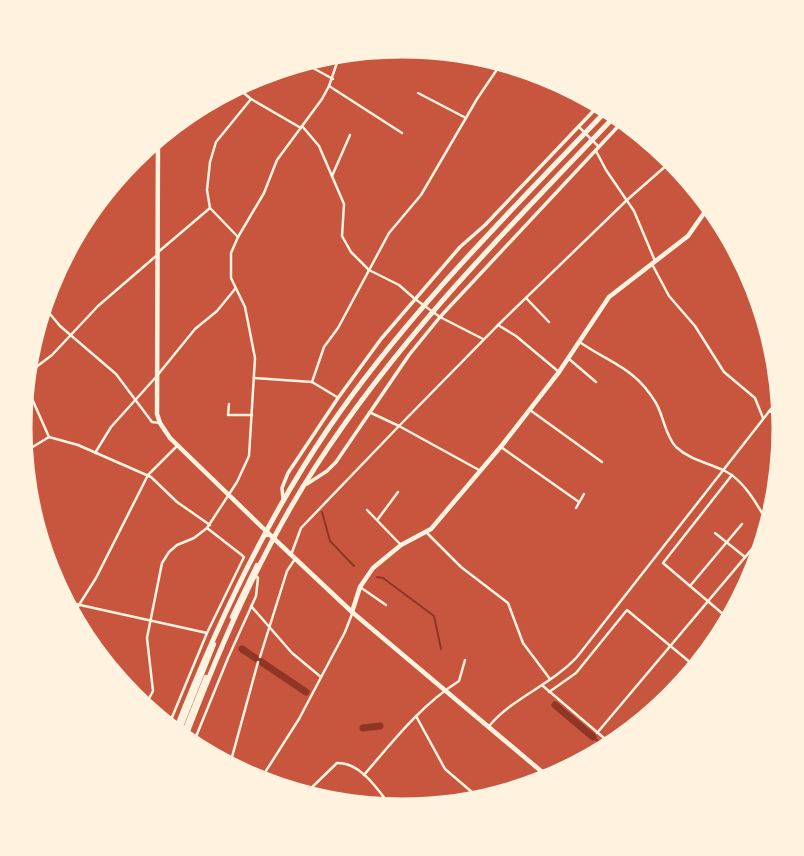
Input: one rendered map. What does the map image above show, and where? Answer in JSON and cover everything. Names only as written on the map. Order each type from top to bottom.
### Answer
[{"type":"highway","points":[[179,728],[211,644],[251,558],[292,485],[330,427],[419,311],[604,113]]},
{"type":"highway","points":[[185,733],[250,584],[294,502],[339,431],[436,307],[612,119]]},
{"type":"main road","points":[[158,145],[156,404],[160,423],[178,445],[352,612],[544,773]]},
{"type":"main road","points":[[352,612],[360,587],[373,568],[401,545],[426,532],[501,447],[581,343],[609,298],[688,236],[706,210]]},
{"type":"main road","points":[[179,728],[251,564],[270,535]]},
{"type":"main road","points":[[185,733],[219,647],[270,535]]},
{"type":"main road","points":[[195,662],[205,665]]},
{"type":"street","points":[[147,701],[153,691],[147,648],[150,620],[165,557],[177,545],[194,538],[208,526],[250,456],[254,358],[245,307],[231,278],[230,261],[238,237],[264,193],[277,160],[329,86],[338,59]]},
{"type":"street","points":[[309,66],[333,79]]},
{"type":"street","points":[[312,382],[324,347],[338,328],[389,233],[421,195],[499,67]]},
{"type":"street","points":[[329,86],[402,133]]},
{"type":"street","points":[[241,91],[302,127],[319,146],[344,204],[341,229],[344,244],[369,270],[399,285],[440,317],[483,339]]},
{"type":"street","points":[[418,93],[466,118]]},
{"type":"street","points":[[238,237],[210,208],[207,190],[212,150],[251,99]]},
{"type":"street","points":[[270,535],[283,504],[282,488],[288,472],[374,348],[448,265],[460,247],[485,225],[596,108]]},
{"type":"street","points":[[270,535],[303,487],[327,471],[335,462],[409,355],[440,317],[621,124]]},
{"type":"street","points":[[579,126],[598,148],[609,175],[627,200],[664,288],[695,326],[724,372],[755,398],[763,418]]},
{"type":"street","points":[[332,176],[350,135]]},
{"type":"street","points":[[231,760],[269,625],[301,528],[483,339],[627,200],[667,165]]},
{"type":"street","points":[[33,369],[52,355],[98,306],[210,208]]},
{"type":"street","points":[[95,453],[111,427],[195,329],[226,303],[235,289]]},
{"type":"street","points":[[527,299],[549,322]]},
{"type":"street","points":[[47,311],[60,326],[116,374],[152,422],[160,423]]},
{"type":"street","points":[[498,325],[516,336],[559,372]]},
{"type":"street","points":[[581,343],[626,368],[657,406],[665,428],[677,447],[689,456],[732,475],[749,494],[764,519]]},
{"type":"street","points":[[569,359],[596,382]]},
{"type":"street","points":[[254,378],[312,382],[338,398]]},
{"type":"street","points":[[30,394],[48,438]]},
{"type":"street","points":[[229,404],[229,415],[251,415]]},
{"type":"street","points":[[489,727],[503,710],[542,686],[577,657],[775,404]]},
{"type":"street","points":[[530,410],[601,462]]},
{"type":"street","points":[[769,411],[775,414]]},
{"type":"street","points":[[369,412],[480,470]]},
{"type":"street","points":[[29,449],[48,438],[78,445],[148,475],[251,564]]},
{"type":"street","points":[[76,611],[96,578],[148,475],[178,445]]},
{"type":"street","points":[[501,447],[579,502]]},
{"type":"street","points":[[725,616],[663,563],[732,475]]},
{"type":"street","points":[[378,519],[398,492]]},
{"type":"street","points":[[576,508],[584,494]]},
{"type":"street","points":[[367,510],[401,545]]},
{"type":"street","points":[[690,586],[742,524]]},
{"type":"street","points":[[426,532],[461,567],[508,603],[523,643],[550,680]]},
{"type":"street","points":[[715,533],[745,557]]},
{"type":"street","points":[[597,733],[758,540]]},
{"type":"street","points":[[170,722],[207,633],[244,557]]},
{"type":"street","points":[[195,740],[251,606],[258,578],[253,573]]},
{"type":"street","points":[[360,587],[386,605]]},
{"type":"street","points":[[72,603],[207,633]]},
{"type":"street","points":[[251,606],[292,653],[321,677]]},
{"type":"street","points":[[549,692],[576,673],[627,610],[692,664]]},
{"type":"street","points":[[263,775],[299,719],[345,632],[352,612]]},
{"type":"street","points":[[364,775],[409,721],[459,681],[465,660]]},
{"type":"street","points":[[542,686],[607,741]]},
{"type":"street","points":[[416,716],[445,769],[475,795]]},
{"type":"street","points":[[309,790],[337,763],[358,768],[386,801]]},
{"type":"waterway","points":[[322,512],[330,541],[354,566]]},
{"type":"waterway","points":[[377,577],[383,578],[434,616],[441,649]]},
{"type":"waterway","points":[[242,649],[306,692]]},
{"type":"waterway","points":[[555,705],[593,737]]},
{"type":"waterway","points":[[363,728],[380,726]]},
{"type":"waterway","points":[[593,737],[602,744]]}]
